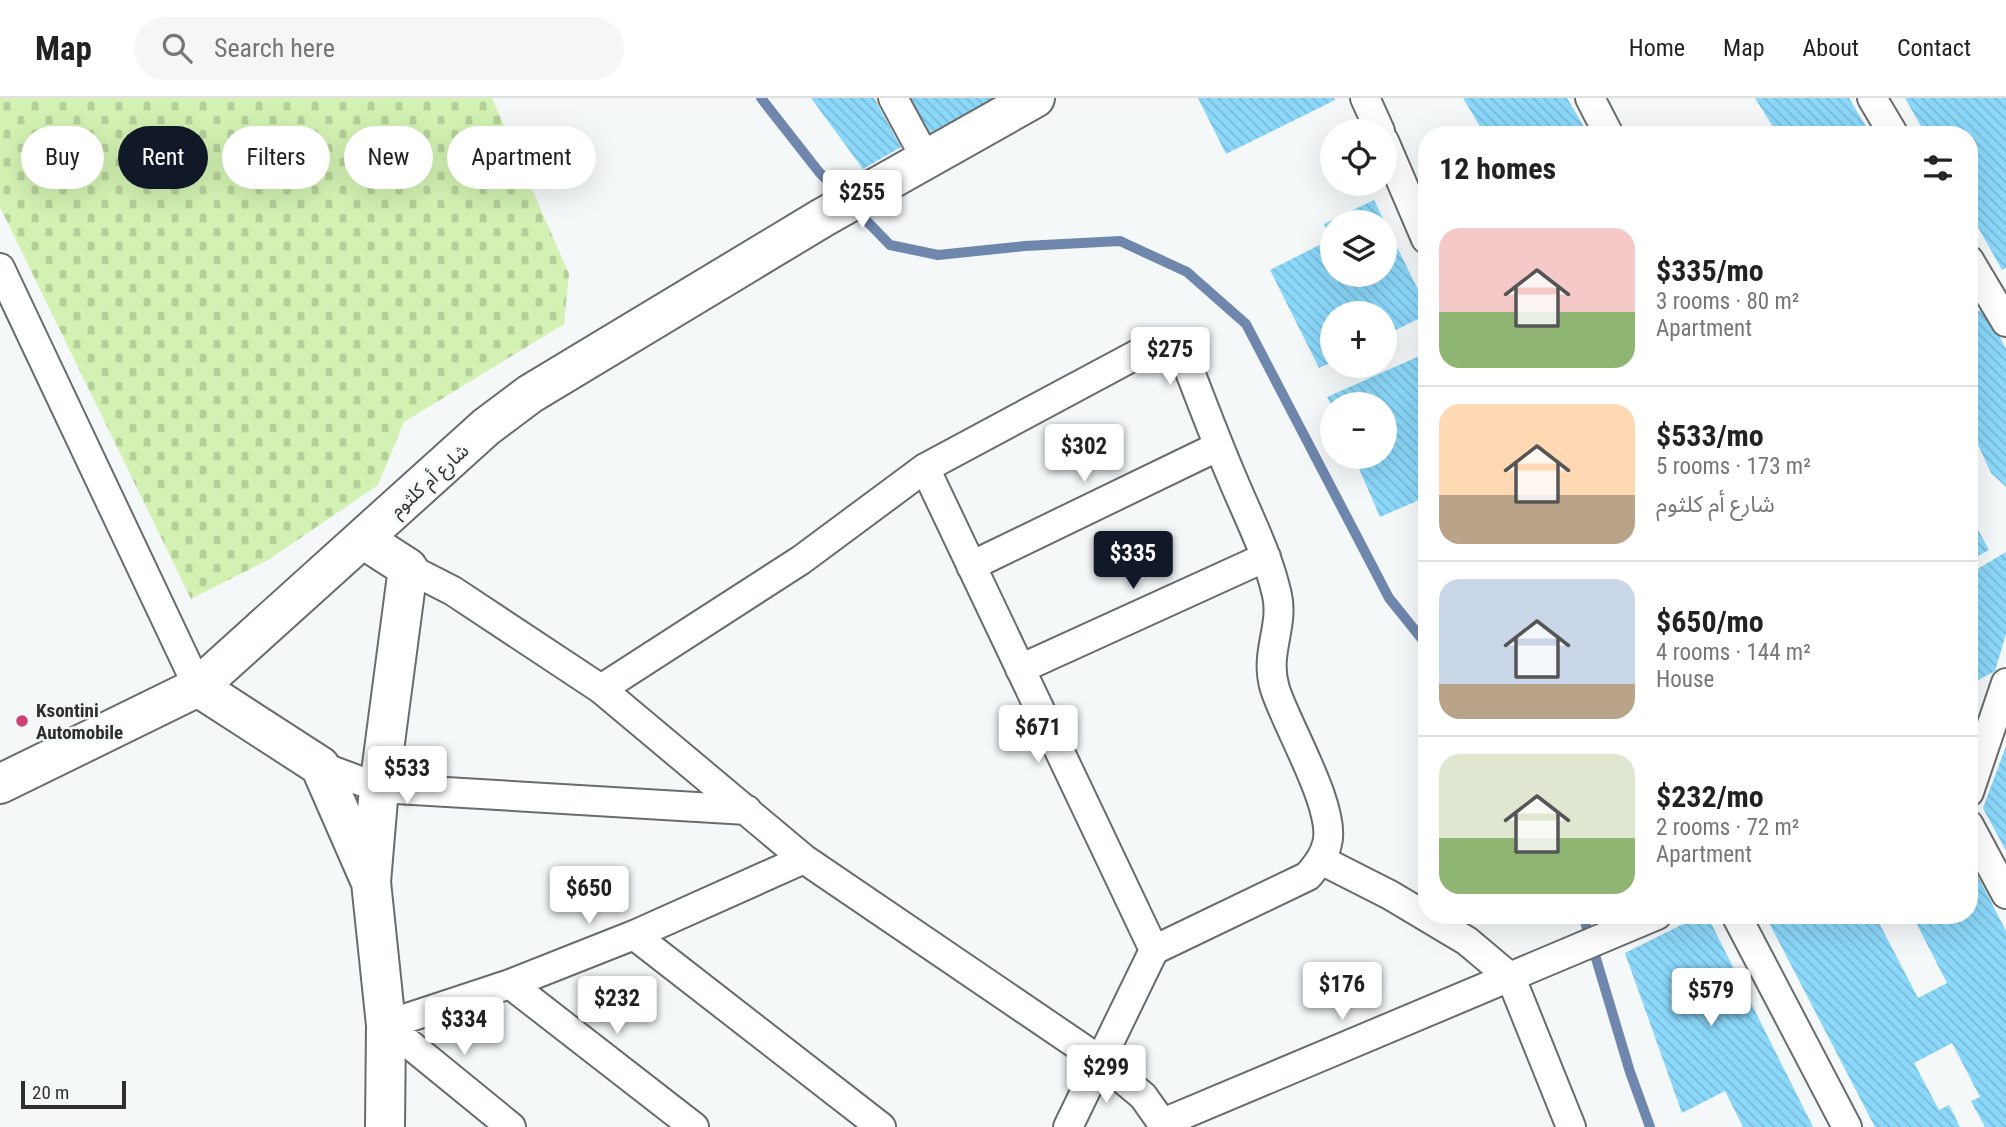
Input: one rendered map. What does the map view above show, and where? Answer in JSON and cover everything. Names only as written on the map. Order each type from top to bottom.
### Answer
[{"type":"street","points":[[893,98],[926,159]]},
{"type":"street","name":"شارع أم كلثوم","points":[[0,784],[198,687],[486,427],[530,394],[822,218],[1035,98]]},
{"type":"street","points":[[1365,98],[1375,119]]},
{"type":"street","points":[[1590,98],[1604,126]]},
{"type":"street","points":[[1872,98],[1889,126]]},
{"type":"street","points":[[1397,171],[1418,220]]},
{"type":"street","points":[[0,268],[198,687],[320,766],[379,788],[747,810]]},
{"type":"street","points":[[1978,270],[1998,291],[2006,322]]},
{"type":"street","points":[[601,689],[800,560],[925,468],[1147,349],[1164,343],[1175,343],[1182,351],[1266,557],[1278,597],[1278,623],[1270,667],[1276,690],[1327,814],[1328,842],[1321,860],[1308,876],[1154,950],[1068,1127]]},
{"type":"street","points":[[971,566],[1219,446]]},
{"type":"street","points":[[925,468],[1154,950]]},
{"type":"street","points":[[363,538],[408,568],[453,591],[601,689],[804,859],[1101,1061],[1143,1096],[1164,1125],[1637,924]]},
{"type":"street","points":[[1020,669],[1266,557]]},
{"type":"street","points":[[385,1127],[386,1025],[371,882],[379,788],[408,568]]},
{"type":"street","points":[[1978,765],[2006,683]]},
{"type":"street","points":[[320,766],[371,882]]},
{"type":"street","points":[[1978,842],[2006,894]]},
{"type":"street","points":[[386,1025],[510,984],[634,935],[804,859]]},
{"type":"street","points":[[1321,860],[1418,912]]},
{"type":"street","points":[[1439,924],[1467,941],[1511,978],[1571,1127]]},
{"type":"street","points":[[1741,924],[1847,1127]]},
{"type":"street","points":[[634,935],[881,1127]]},
{"type":"street","points":[[510,984],[694,1127]]},
{"type":"street","points":[[386,1025],[511,1127]]},
{"type":"green space","points":[[0,98],[492,98],[504,126],[447,126],[447,189],[532,189],[569,274],[564,324],[404,422],[378,485],[268,560],[191,599],[0,207]]},
{"type":"building","points":[[811,98],[874,98],[901,147],[863,169]]},
{"type":"building","points":[[907,98],[996,98],[926,135]]},
{"type":"building","points":[[1198,98],[1334,98],[1335,100],[1226,154]]},
{"type":"building","points":[[1463,98],[1567,98],[1584,126],[1480,126]]},
{"type":"building","points":[[1755,98],[1849,98],[1866,126],[1772,126]]},
{"type":"building","points":[[1905,98],[2006,98],[2006,268],[2002,270],[1978,227],[1978,126],[1921,126]]},
{"type":"building","points":[[1374,200],[1379,210],[1353,210]]},
{"type":"building","points":[[1320,245],[1320,287],[1397,287],[1397,247],[1418,290],[1418,319],[1397,330],[1397,301],[1320,301],[1319,368],[1270,270]]},
{"type":"building","points":[[1985,308],[2006,349],[2006,487],[1991,473],[1978,445],[1978,311]]},
{"type":"building","points":[[1418,357],[1418,500],[1380,517],[1359,469],[1397,469],[1397,392],[1338,392],[1370,378],[1397,378],[1397,366]]},
{"type":"building","points":[[1978,530],[1989,550],[1978,556]]},
{"type":"building","points":[[2006,552],[2006,634],[1995,671],[1978,680],[1978,569]]},
{"type":"building","points":[[2006,746],[2006,851],[1983,808]]},
{"type":"building","points":[[1978,877],[2006,931],[2006,1127],[1985,1127],[1971,1101],[1980,1097],[1952,1043],[1914,1063],[1939,1110],[1949,1105],[1960,1127],[1875,1127],[1770,924],[1880,924],[1918,998],[1947,983],[1917,924],[1978,924]]},
{"type":"building","points":[[1683,924],[1712,924],[1813,1127],[1743,1127],[1725,1091],[1682,1113],[1625,953]]},
{"type":"waterway","points":[[761,98],[819,172],[890,245],[938,255],[1025,246],[1120,241],[1187,272],[1246,324],[1389,598],[1418,634]]},
{"type":"waterway","points":[[1586,924],[1630,1072],[1650,1127]]},
{"type":"place","name":"Ksontini Automobile","points":[[22,721]]}]
